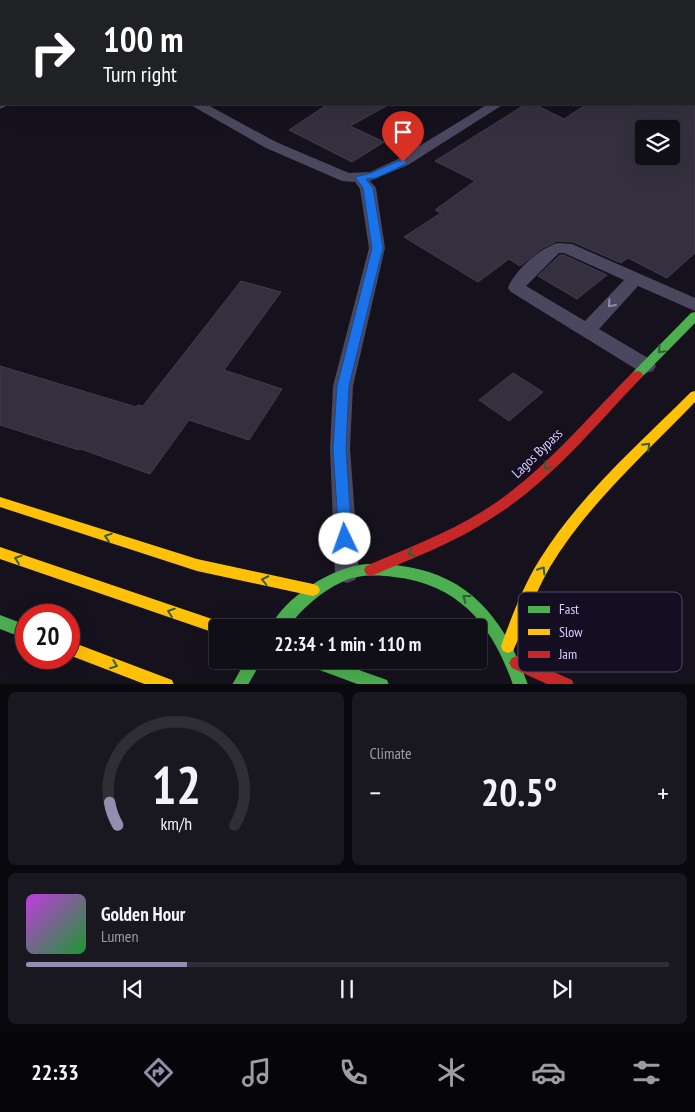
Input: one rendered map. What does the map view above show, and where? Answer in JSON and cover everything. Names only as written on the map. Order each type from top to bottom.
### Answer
[{"type":"main road","name":"Lagos Bypass","points":[[371,570],[470,525],[504,504],[535,478],[695,316]]},
{"type":"main road","points":[[530,592],[557,546],[593,503],[695,395]]},
{"type":"main road","points":[[0,502],[197,565],[313,590]]},
{"type":"main road","points":[[0,553],[209,625]]},
{"type":"main road","points":[[284,619],[313,590],[347,573],[393,569],[426,575],[465,596],[496,627],[508,646],[518,668]]},
{"type":"main road","points":[[508,646],[518,621]]},
{"type":"main road","points":[[0,622],[15,628]]},
{"type":"main road","points":[[80,652],[167,684]]},
{"type":"main road","points":[[239,684],[248,669]]},
{"type":"main road","points":[[337,669],[382,684]]},
{"type":"main road","points":[[538,672],[567,684]]},
{"type":"lane","points":[[198,105],[271,145],[347,178],[373,176],[403,162],[496,105]]},
{"type":"lane","points":[[347,573],[340,448],[343,386],[378,248],[368,188],[359,177]]},
{"type":"lane","points":[[646,366],[523,293],[518,288],[519,282],[551,250],[566,248],[695,305]]},
{"type":"lane","points":[[587,330],[635,278]]},
{"type":"building","points":[[326,105],[388,105],[350,126],[384,142],[352,162],[289,130]]},
{"type":"building","points":[[524,105],[536,105],[564,119],[585,105],[695,105],[695,253],[667,278],[628,258],[621,263],[573,242],[557,241],[543,248],[520,266],[509,259],[478,282],[404,237],[441,213],[435,210],[475,181],[435,161]]},
{"type":"building","points":[[560,255],[564,255],[607,275],[577,299],[538,276]]},
{"type":"building","points":[[241,281],[281,292],[224,370],[282,389],[249,440],[189,420],[150,474],[81,449],[79,450],[0,425],[0,366],[136,407],[138,405],[143,406]]},
{"type":"building","points":[[513,373],[543,392],[509,421],[479,400]]},
{"type":"traffic: fast","points":[[637,375],[695,316]]},
{"type":"traffic: fast","points":[[285,619],[309,595],[337,577],[367,570],[411,573],[434,580],[455,590],[473,604],[489,621],[502,640],[513,662],[521,684]]},
{"type":"traffic: fast","points":[[0,622],[15,628]]},
{"type":"traffic: fast","points":[[240,684],[249,669]]},
{"type":"traffic: fast","points":[[337,669],[379,684]]},
{"type":"traffic: slow","points":[[530,592],[545,563],[578,517],[616,475],[695,395]]},
{"type":"traffic: slow","points":[[0,502],[197,565],[313,590]]},
{"type":"traffic: slow","points":[[0,553],[209,625]]},
{"type":"traffic: slow","points":[[508,646],[518,621]]},
{"type":"traffic: slow","points":[[80,652],[164,684]]},
{"type":"traffic: jam","points":[[371,570],[456,532],[503,504],[556,459],[637,375]]},
{"type":"traffic: jam","points":[[537,672],[565,684]]},
{"type":"route","points":[[345,539],[340,448],[343,386],[378,248],[368,188],[359,177],[373,176],[403,162]]}]
